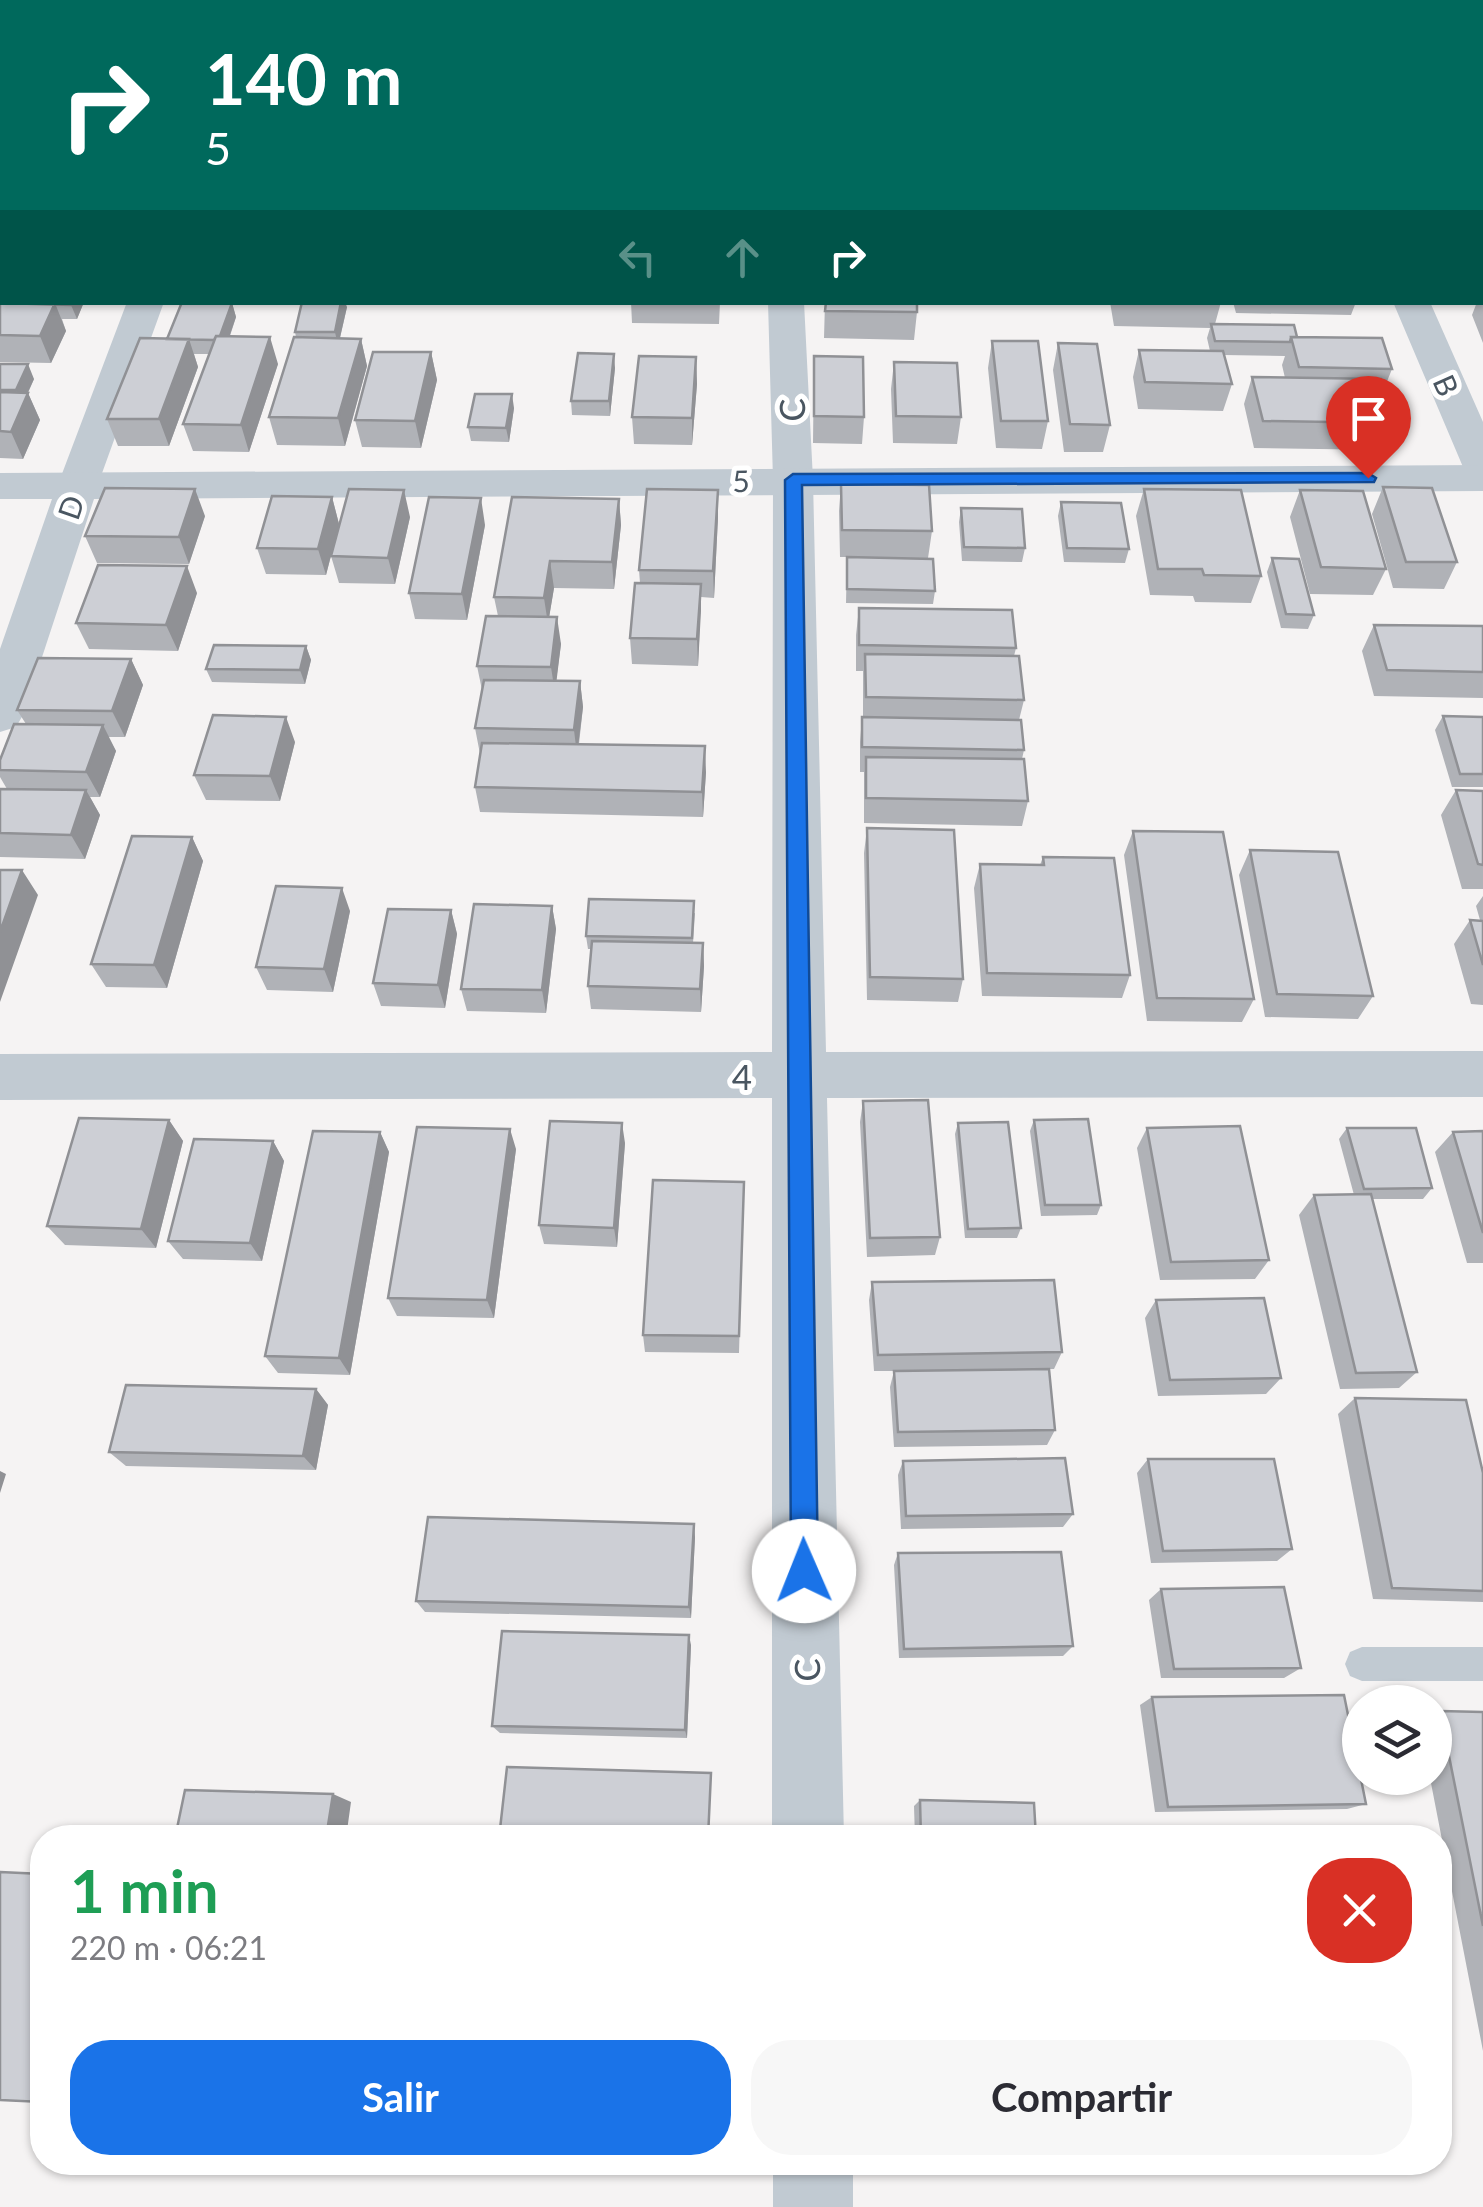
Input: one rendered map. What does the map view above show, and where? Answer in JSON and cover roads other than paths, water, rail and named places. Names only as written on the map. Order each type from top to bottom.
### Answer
[{"type":"street","name":"D","points":[[0,714],[77,487],[145,305]]},
{"type":"street","name":"C","points":[[786,305],[793,480],[808,1825]]},
{"type":"street","name":"B","points":[[1412,305],[1483,467]]},
{"type":"street","name":"5","points":[[0,486],[1483,478]]},
{"type":"street","name":"4","points":[[0,1077],[1483,1074]]},
{"type":"street","points":[[813,2175],[813,2207]]},
{"type":"lane","points":[[1362,1664],[1483,1664]]}]
